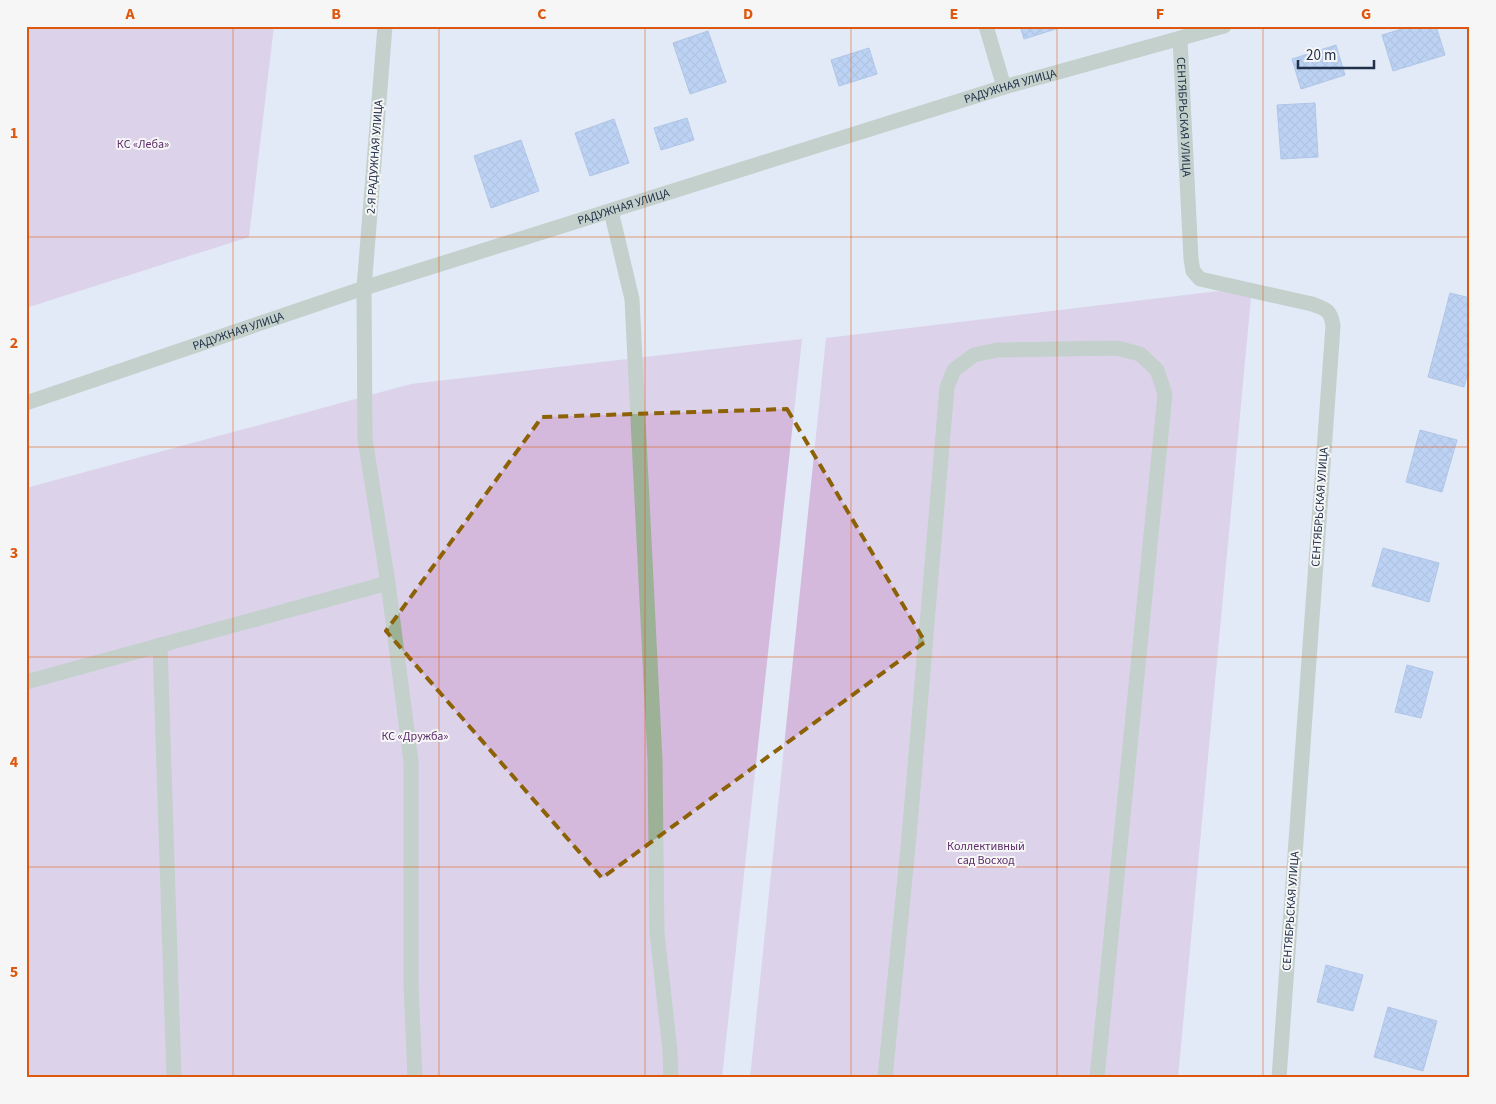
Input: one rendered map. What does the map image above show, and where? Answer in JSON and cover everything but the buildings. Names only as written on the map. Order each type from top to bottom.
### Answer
[{"type":"street","name":"2-Я РАДУЖНАЯ УЛИЦА","points":[[385,26],[364,288],[365,439],[388,583],[411,762],[411,985],[415,1078]]},
{"type":"street","points":[[986,26],[1004,87]]},
{"type":"street","name":"РАДУЖНАЯ УЛИЦА","points":[[26,403],[364,288],[1004,87],[1224,26]]},
{"type":"street","name":"СЕНТЯБРЬСКАЯ УЛИЦА","points":[[1180,39],[1193,271],[1200,279],[1312,304],[1327,310],[1332,317],[1333,326],[1278,1078]]},
{"type":"street","points":[[611,211],[632,300],[655,761],[657,933],[670,1051],[671,1078]]},
{"type":"street","points":[[885,1078],[909,838],[947,387],[954,370],[974,355],[997,350],[1117,348],[1140,354],[1157,370],[1165,394],[1097,1078]]},
{"type":"street","points":[[26,682],[388,583]]},
{"type":"street","points":[[160,645],[174,1078]]},
{"type":"highlighted area","points":[[787,409],[925,642],[602,878],[386,631],[542,417]]},
{"type":"green space","name":"КС «Леба»","points":[[26,26],[274,26],[249,237],[26,308]]},
{"type":"green space","name":"Коллективный сад Восход","points":[[1252,287],[1178,1078],[750,1078],[826,338]]},
{"type":"green space","name":"КС «Дружба»","points":[[802,339],[722,1078],[26,1078],[26,488],[411,384]]}]
